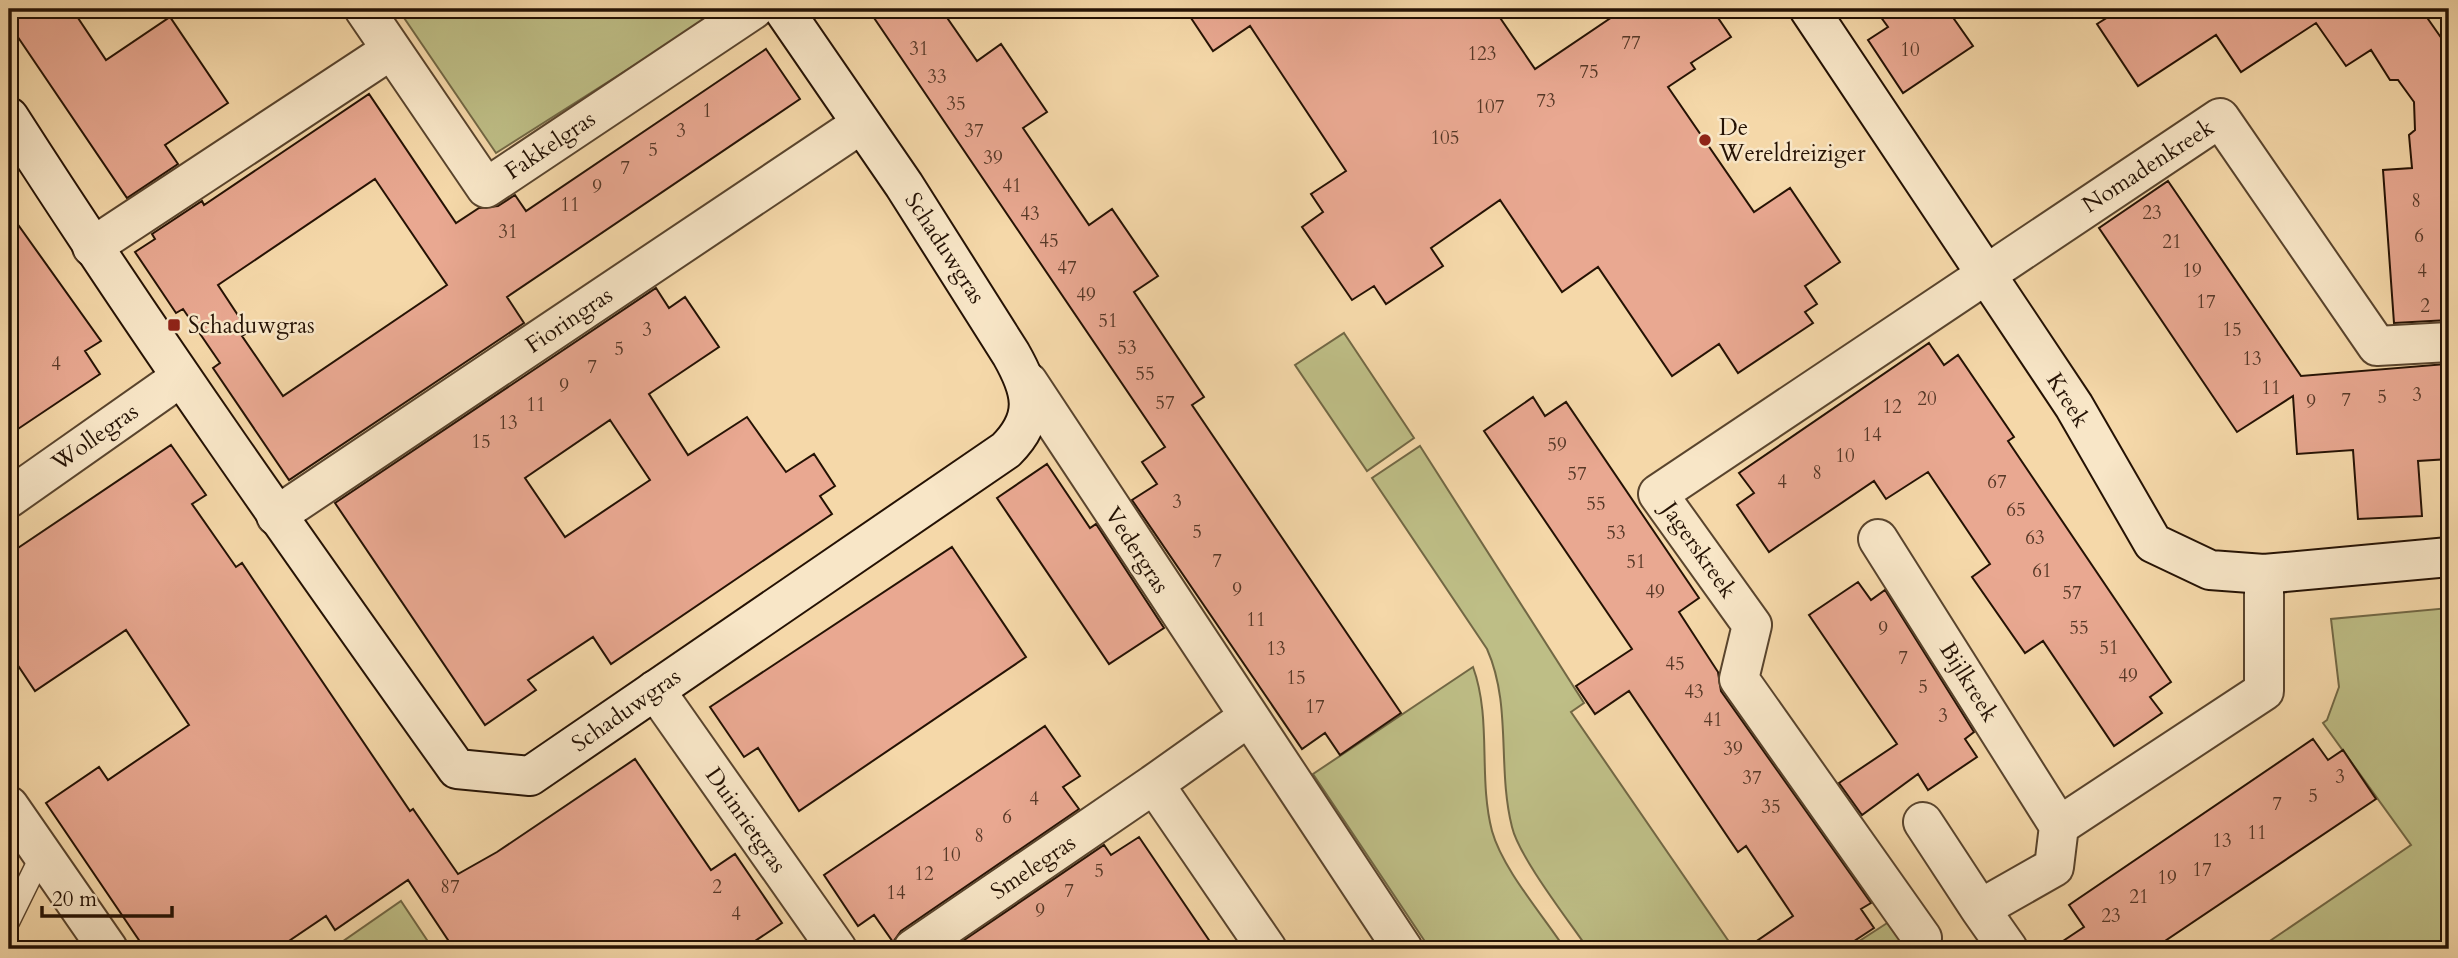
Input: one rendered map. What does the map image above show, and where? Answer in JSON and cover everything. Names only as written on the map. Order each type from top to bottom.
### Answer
[{"type":"street","name":"Fakkelgras","points":[[364,9],[486,188],[754,9]]},
{"type":"street","name":"Schaduwgras","points":[[9,117],[92,247],[276,516],[457,769],[530,776],[1006,450],[1020,435],[1028,418],[1028,382],[960,269],[783,9]]},
{"type":"street","name":"Kreek","points":[[1808,9],[2074,406],[2153,543],[2210,570],[2264,574],[2449,557]]},
{"type":"street","points":[[92,247],[391,50]]},
{"type":"street","name":"Nomadenkreek","points":[[1985,272],[2220,118],[2376,346],[2449,342]]},
{"type":"street","name":"Fioringras","points":[[276,516],[861,124]]},
{"type":"street","name":"Jagerskreek","points":[[1922,938],[1739,680],[1752,625],[1658,494],[1985,272]]},
{"type":"street","name":"Wollegras","points":[[9,498],[181,377]]},
{"type":"street","name":"Vedergras","points":[[1028,382],[1247,718],[1403,949]]},
{"type":"street","name":"Bijlkreek","points":[[1878,539],[2059,826]]},
{"type":"street","points":[[1980,909],[2054,867],[2059,826],[2264,691],[2264,574]]},
{"type":"street","name":"Duinrietgras","points":[[655,690],[837,949]]},
{"type":"street","points":[[1247,718],[1154,784],[1267,949]]},
{"type":"street","name":"Smelegras","points":[[913,949],[1154,784]]},
{"type":"street","points":[[9,806],[108,949]]},
{"type":"street","points":[[1923,822],[2008,949]]},
{"type":"lane","points":[[9,921],[42,854]]},
{"type":"green space","points":[[398,9],[723,9],[496,153]]},
{"type":"green space","points":[[1344,333],[1414,438],[1367,471],[1295,365]]},
{"type":"green space","points":[[1420,446],[1584,703],[1571,712],[1734,949],[1588,949],[1524,855],[1516,840],[1508,805],[1502,714],[1495,670],[1487,649],[1372,478]]},
{"type":"green space","points":[[2449,608],[2449,949],[2258,949],[2411,845],[2323,723],[2327,720],[2339,687],[2331,619]]},
{"type":"green space","points":[[1473,667],[1482,707],[1486,790],[1492,831],[1514,877],[1565,949],[1430,949],[1313,774]]},
{"type":"green space","points":[[401,901],[433,949],[336,949],[339,944]]},
{"type":"green space","points":[[1898,916],[1921,949],[1847,949]]},
{"type":"building","points":[[9,9],[72,9],[106,60],[170,17],[228,103],[165,145],[178,164],[127,198],[9,24]]},
{"type":"building","points":[[868,9],[941,9],[977,61],[1001,44],[1047,112],[1023,128],[1089,225],[1112,209],[1158,276],[1134,292],[1204,397],[1192,405],[1401,713],[1340,755],[1325,733],[1302,749],[1132,500],[1157,484],[1142,462],[1165,447]]},
{"type":"building","points":[[1185,9],[1494,9],[1535,69],[1624,9],[1712,9],[1731,37],[1691,63],[1695,69],[1668,87],[1754,212],[1790,188],[1840,262],[1805,286],[1817,304],[1805,312],[1813,323],[1738,373],[1719,344],[1672,376],[1598,267],[1562,292],[1500,200],[1431,248],[1443,266],[1386,304],[1374,286],[1352,300],[1302,227],[1323,212],[1311,194],[1346,171],[1250,26],[1213,51]]},
{"type":"building","points":[[1875,9],[1947,9],[1973,46],[1903,93],[1868,40],[1888,27]]},
{"type":"building","points":[[2121,9],[2421,9],[2449,49],[2449,320],[2394,323],[2383,170],[2412,168],[2409,135],[2415,130],[2414,102],[2398,80],[2390,80],[2371,50],[2346,66],[2316,23],[2241,72],[2216,35],[2138,86],[2097,24]]},
{"type":"building","points":[[766,49],[800,99],[507,297],[524,323],[289,480],[213,368],[220,363],[183,309],[176,313],[135,252],[155,239],[152,234],[202,201],[204,205],[369,94],[456,223],[479,208],[498,206],[515,195],[526,211]],"holes":[[[375,179],[447,285],[283,396],[242,336],[249,332],[218,285]]]},
{"type":"building","points":[[2168,181],[2301,376],[2446,364],[2449,385],[2449,459],[2418,461],[2422,516],[2358,519],[2353,450],[2297,454],[2293,396],[2237,432],[2099,228]]},
{"type":"building","points":[[9,212],[101,341],[85,351],[100,374],[9,435]]},
{"type":"building","points":[[656,288],[669,308],[685,297],[719,347],[649,394],[688,455],[747,417],[786,472],[814,454],[835,486],[820,496],[832,514],[611,664],[593,637],[528,680],[536,690],[485,725],[335,503]],"holes":[[[610,420],[650,480],[565,537],[525,478]]]},
{"type":"building","points":[[1929,343],[1944,365],[1958,355],[2014,437],[2008,441],[2171,682],[2150,697],[2162,713],[2114,746],[2043,641],[2025,653],[1972,577],[1990,564],[1928,472],[1886,499],[1874,481],[1769,552],[1737,505],[1754,493],[1739,473]]},
{"type":"building","points":[[1533,397],[1545,416],[1566,402],[1699,598],[1679,612],[1718,672],[1721,691],[1871,903],[1861,909],[1874,928],[1842,949],[1745,949],[1793,916],[1746,846],[1738,852],[1629,691],[1595,714],[1576,686],[1632,649],[1484,431]]},
{"type":"building","points":[[171,445],[206,495],[192,504],[236,567],[242,563],[410,811],[413,809],[458,874],[497,852],[635,759],[711,870],[735,854],[782,923],[743,949],[454,949],[408,880],[335,930],[326,916],[277,949],[145,949],[46,803],[99,767],[108,780],[189,725],[126,630],[35,691],[9,652],[9,554]]},
{"type":"building","points":[[1047,464],[1090,528],[1096,524],[1164,628],[1109,664],[997,498]]},
{"type":"building","points":[[952,547],[1026,657],[799,811],[758,748],[744,757],[710,707]]},
{"type":"building","points":[[1858,582],[1871,600],[1885,590],[1974,732],[1965,739],[1977,757],[1928,790],[1918,774],[1862,815],[1839,783],[1897,744],[1809,615]]},
{"type":"building","points":[[1045,726],[1080,776],[1063,787],[1079,809],[901,931],[893,942],[874,915],[858,926],[824,875]]},
{"type":"building","points":[[2313,739],[2328,760],[2343,750],[2376,799],[2153,949],[2051,949],[2084,927],[2069,905]]},
{"type":"building","points":[[1139,837],[1215,949],[951,949],[1104,845],[1111,855]]},
{"type":"place","name":"De Wereldreiziger","points":[[1705,140]]},
{"type":"place","name":"Schaduwgras","points":[[174,325]]}]
